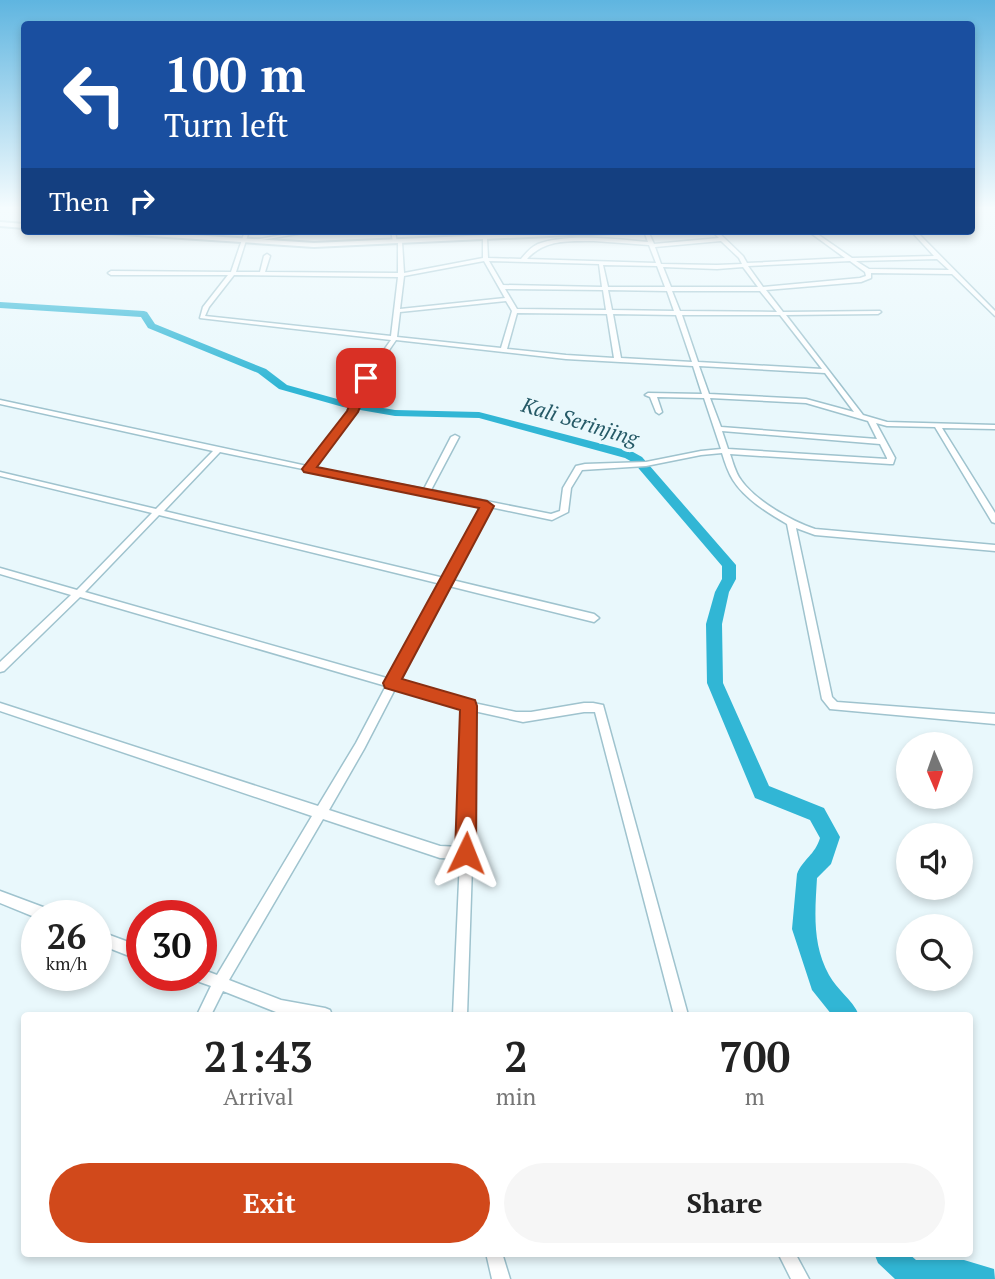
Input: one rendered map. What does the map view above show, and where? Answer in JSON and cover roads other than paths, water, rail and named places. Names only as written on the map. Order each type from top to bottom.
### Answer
[{"type":"street","points":[[236,266],[206,307],[202,317],[566,357],[826,371]]},
{"type":"street","points":[[263,272],[265,266]]},
{"type":"street","points":[[309,469],[352,412],[366,378],[394,339],[400,266]]},
{"type":"street","points":[[111,273],[401,273],[445,266]]},
{"type":"street","points":[[490,266],[514,311],[504,349]]},
{"type":"street","points":[[601,266],[618,360]]},
{"type":"street","points":[[621,266],[761,266]]},
{"type":"street","points":[[861,266],[868,271],[953,272]]},
{"type":"street","points":[[947,266],[995,314]]},
{"type":"street","points":[[659,267],[739,483],[791,524],[815,532],[995,548]]},
{"type":"street","points":[[746,267],[861,417]]},
{"type":"street","points":[[502,288],[762,290],[861,280],[869,277],[868,271]]},
{"type":"street","points":[[397,311],[508,299]]},
{"type":"street","points":[[514,311],[781,314],[878,312]]},
{"type":"street","points":[[659,412],[651,395],[806,401],[871,421],[938,427],[995,427]]},
{"type":"street","points":[[0,402],[309,469],[552,517],[560,515],[565,509],[567,488],[579,468],[630,466],[725,451],[890,463],[891,458],[871,421]]},
{"type":"street","points":[[938,427],[995,520]]},
{"type":"street","points":[[718,429],[882,442]]},
{"type":"street","points":[[426,492],[455,438]]},
{"type":"street","points":[[0,667],[79,593],[219,449]]},
{"type":"street","points":[[0,474],[594,618]]},
{"type":"street","points":[[206,1012],[360,746],[487,506]]},
{"type":"street","points":[[791,524],[798,570],[828,702],[843,707],[995,719]]},
{"type":"street","points":[[0,571],[468,706],[521,717],[591,706],[601,711],[680,1012]]},
{"type":"street","points":[[460,1012],[468,706]]},
{"type":"street","points":[[0,707],[440,852],[466,853]]},
{"type":"street","points":[[0,897],[21,905]]},
{"type":"street","points":[[217,982],[281,1007],[308,1012]]},
{"type":"street","points":[[495,1257],[500,1279]]},
{"type":"street","points":[[788,1257],[800,1279]]},
{"type":"waterway","name":"Kali Serinjing","points":[[0,305],[144,314],[151,326],[262,371],[283,387],[347,405],[395,413],[479,415],[629,455],[638,460],[729,565],[729,579],[722,592],[714,624],[715,683],[762,792],[817,814],[830,837],[824,857],[807,874],[803,929],[820,982],[845,1012]]},
{"type":"waterway","name":"Kali Serinjing","points":[[892,1257],[910,1274],[964,1274],[984,1279]]}]
